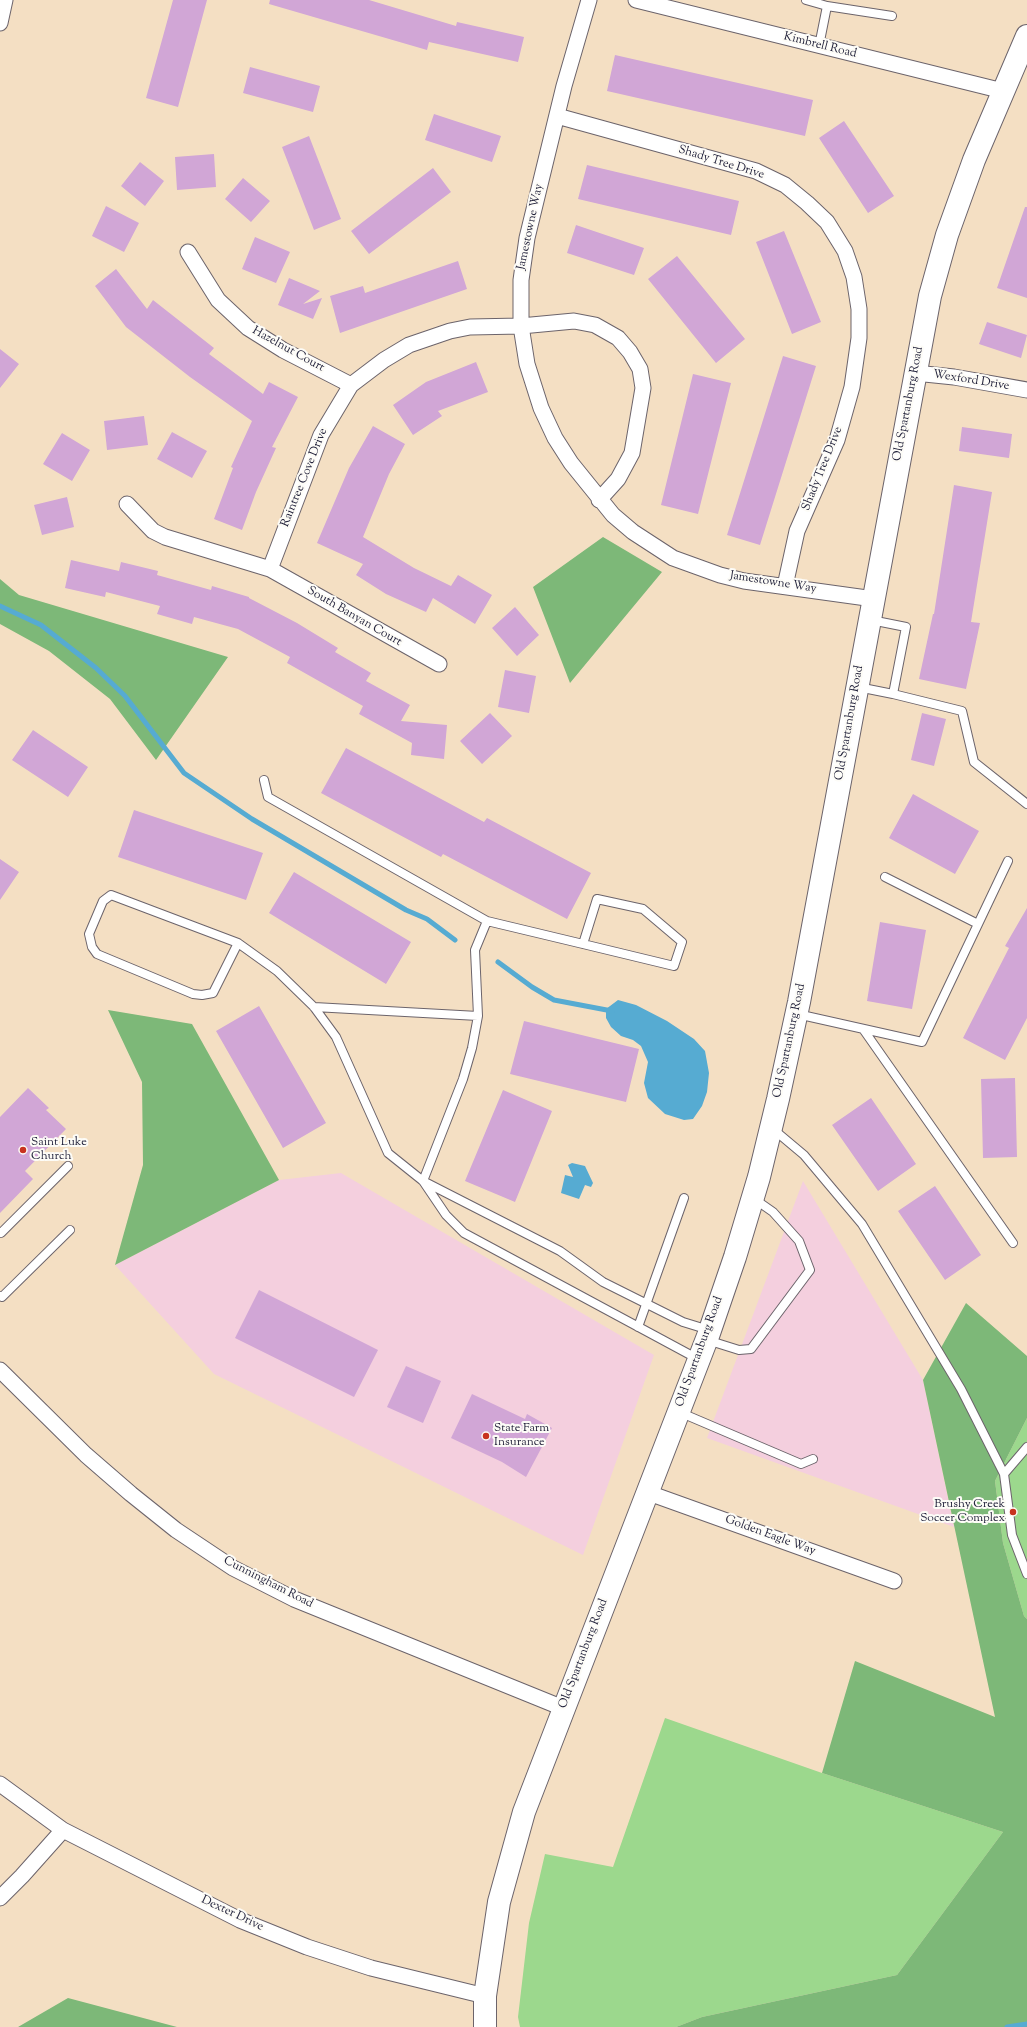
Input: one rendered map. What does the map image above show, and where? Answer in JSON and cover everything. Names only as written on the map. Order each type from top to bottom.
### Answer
[{"type":"main road","name":"Old Spartanburg Road","points":[[485,2027],[485,1996],[499,1902],[507,1868],[524,1812],[646,1492],[708,1335],[735,1257],[752,1198],[771,1127],[796,1014],[930,296],[947,235],[974,160],[1027,36]]},
{"type":"street","points":[[0,23],[5,0]]},
{"type":"street","name":"Jamestowne Way","points":[[589,0],[557,116],[524,252],[520,280],[521,326],[527,364],[542,408],[555,438],[570,463],[600,500],[633,532],[673,558],[720,575],[744,581],[874,599]]},
{"type":"street","name":"Kimbrell Road","points":[[636,0],[670,4],[818,46],[1003,91]]},
{"type":"street","name":"Shady Tree Drive","points":[[557,116],[756,171],[785,185],[807,203],[827,222],[845,251],[854,277],[859,309],[859,338],[852,386],[837,440],[797,531],[785,586]]},
{"type":"street","name":"Hazelnut Court","points":[[188,252],[218,300],[248,328],[283,350],[351,385]]},
{"type":"street","name":"Raintree Cove Drive","points":[[270,569],[321,435],[351,385],[384,360],[409,345],[430,336],[470,327],[521,326],[574,321],[595,325],[618,338],[630,352],[640,369],[643,388],[632,452],[618,479],[600,500]]},
{"type":"street","name":"Wexford Drive","points":[[915,373],[1027,390]]},
{"type":"street","name":"South Banyan Court","points":[[127,504],[153,531],[165,537],[270,569],[439,664]]},
{"type":"street","name":"Cunningham Road","points":[[0,1370],[86,1455],[131,1494],[176,1530],[233,1568],[294,1598],[563,1708]]},
{"type":"street","name":"Golden Eagle Way","points":[[646,1492],[894,1581]]},
{"type":"street","name":"Dexter Drive","points":[[0,1784],[63,1830],[234,1916],[307,1947],[371,1968],[485,1996]]},
{"type":"street","points":[[0,1898],[63,1830]]},
{"type":"lane","points":[[806,0],[826,6],[892,16]]},
{"type":"lane","points":[[818,46],[826,6]]},
{"type":"lane","points":[[869,620],[906,628],[893,694]]},
{"type":"lane","points":[[857,687],[962,711],[974,762],[1027,804]]},
{"type":"lane","points":[[264,780],[268,797],[487,922],[674,966],[682,942],[643,909],[598,898],[583,944]]},
{"type":"lane","points":[[796,1014],[922,1042],[1008,861]]},
{"type":"lane","points":[[885,877],[978,924]]},
{"type":"lane","points":[[238,943],[213,993],[202,995],[193,994],[97,954],[92,947],[89,934],[103,901],[111,895],[238,943],[277,971],[314,1007],[336,1037],[388,1154],[423,1181],[560,1251],[603,1282],[739,1350],[751,1349],[810,1270],[799,1241],[774,1212],[752,1198]]},
{"type":"lane","points":[[423,1181],[463,1079],[472,1048],[478,1016],[475,950],[487,922]]},
{"type":"lane","points":[[314,1007],[478,1016]]},
{"type":"lane","points":[[863,1029],[1013,1243]]},
{"type":"lane","points":[[771,1127],[804,1155],[862,1224],[961,1389],[1004,1474],[1012,1535],[1027,1574]]},
{"type":"lane","points":[[0,1233],[68,1166]]},
{"type":"lane","points":[[423,1181],[446,1215],[464,1233],[698,1360]]},
{"type":"lane","points":[[638,1327],[684,1198]]},
{"type":"lane","points":[[0,1296],[2,1297],[70,1230]]},
{"type":"lane","points":[[678,1412],[801,1464],[813,1459]]},
{"type":"lane","points":[[1004,1474],[1027,1447]]},
{"type":"shaded area","points":[[341,1173],[654,1355],[583,1555],[214,1374],[115,1265],[279,1180]]},
{"type":"shaded area","points":[[803,1181],[923,1380],[954,1527],[707,1438]]},
{"type":"green space","points":[[603,537],[662,572],[570,683],[533,587]]},
{"type":"green space","points":[[0,579],[19,595],[228,657],[156,760],[110,699],[49,651],[0,624]]},
{"type":"green space","points":[[108,1010],[192,1024],[279,1180],[115,1265],[143,1165],[142,1082]]},
{"type":"green space","points":[[966,1303],[1027,1356],[1027,1418],[995,1481],[1003,1543],[1024,1616],[1027,1619],[1027,2027],[676,2027],[702,2017],[897,1975],[1003,1832],[822,1773],[855,1661],[995,1717],[923,1380]]},
{"type":"green space","name":"Brushy Creek Soccer Complex","points":[[1027,1418],[1027,1619],[1024,1616],[1003,1543],[995,1481]]},
{"type":"green space","points":[[665,1718],[822,1773],[1003,1832],[897,1975],[702,2017],[676,2027],[520,2027],[518,2017],[529,1923],[545,1854],[613,1867]]},
{"type":"green space","points":[[68,1998],[177,2027],[18,2027]]},
{"type":"water","points":[[618,1000],[636,1005],[667,1021],[694,1039],[705,1051],[709,1073],[707,1092],[702,1106],[693,1119],[684,1120],[665,1114],[648,1098],[644,1083],[648,1062],[641,1046],[633,1040],[621,1036],[611,1027],[606,1018],[606,1009]]},
{"type":"water","points":[[572,1163],[585,1166],[593,1183],[591,1187],[585,1185],[579,1199],[561,1193],[565,1175],[573,1177],[568,1165]]},
{"type":"building","points":[[173,0],[207,0],[178,107],[146,98]]},
{"type":"building","points":[[270,0],[369,0],[456,26],[457,22],[524,37],[518,62],[429,42],[427,50],[269,4]]},
{"type":"building","points":[[615,55],[813,100],[805,136],[607,91]]},
{"type":"building","points":[[250,67],[320,86],[313,112],[243,93]]},
{"type":"building","points":[[434,114],[501,136],[492,162],[425,140]]},
{"type":"building","points":[[844,121],[894,196],[868,213],[819,138]]},
{"type":"building","points":[[309,136],[341,219],[314,230],[282,147]]},
{"type":"building","points":[[214,154],[216,187],[177,190],[175,157]]},
{"type":"building","points":[[140,162],[164,181],[145,206],[121,186]]},
{"type":"building","points":[[587,165],[739,201],[731,235],[578,199]]},
{"type":"building","points":[[433,168],[451,192],[369,254],[351,231]]},
{"type":"building","points":[[243,178],[270,201],[251,222],[225,199]]},
{"type":"building","points":[[106,206],[139,223],[124,252],[92,236]]},
{"type":"building","points":[[1025,207],[1027,207],[1027,298],[997,288]]},
{"type":"building","points":[[576,225],[644,248],[634,275],[567,253]]},
{"type":"building","points":[[784,231],[821,322],[792,334],[756,242]]},
{"type":"building","points":[[255,237],[290,252],[276,283],[242,269]]},
{"type":"building","points":[[677,256],[745,339],[716,363],[648,279]]},
{"type":"building","points":[[458,261],[467,289],[340,333],[330,296],[363,286],[365,293]]},
{"type":"building","points":[[116,269],[147,309],[153,300],[214,348],[209,354],[263,394],[269,382],[298,397],[272,447],[276,448],[256,492],[242,530],[214,519],[233,468],[231,467],[252,421],[190,377],[126,327],[95,286]]},
{"type":"building","points":[[289,278],[320,291],[303,304],[322,298],[313,319],[278,305]]},
{"type":"building","points":[[987,322],[1027,335],[1021,358],[979,344]]},
{"type":"building","points":[[0,349],[19,364],[0,388]]},
{"type":"building","points":[[783,356],[816,366],[760,545],[727,535]]},
{"type":"building","points":[[476,362],[488,392],[438,411],[442,416],[413,435],[393,405],[426,382]]},
{"type":"building","points":[[693,374],[731,383],[698,514],[661,505]]},
{"type":"building","points":[[144,416],[148,445],[107,450],[104,421]]},
{"type":"building","points":[[373,426],[405,444],[389,474],[363,537],[414,568],[451,586],[458,575],[492,595],[475,624],[433,598],[426,612],[386,594],[356,575],[363,564],[317,543],[349,468]]},
{"type":"building","points":[[962,427],[1012,434],[1009,458],[959,451]]},
{"type":"building","points":[[172,432],[207,451],[192,478],[157,459]]},
{"type":"building","points":[[62,433],[90,450],[72,481],[43,464]]},
{"type":"building","points":[[954,485],[992,492],[971,622],[980,623],[966,689],[919,679],[934,614]]},
{"type":"building","points":[[67,497],[74,527],[42,535],[34,505]]},
{"type":"building","points":[[71,560],[119,571],[121,562],[158,571],[157,575],[211,590],[212,586],[249,597],[297,623],[338,648],[335,652],[371,673],[366,681],[410,705],[401,721],[447,725],[444,759],[411,755],[412,743],[359,714],[363,706],[287,663],[290,657],[238,629],[194,617],[192,624],[157,614],[160,606],[106,592],[105,597],[65,588]]},
{"type":"building","points":[[515,607],[539,635],[517,656],[492,628]]},
{"type":"building","points":[[505,670],[536,676],[529,713],[498,707]]},
{"type":"building","points":[[490,713],[512,736],[482,764],[460,741]]},
{"type":"building","points":[[922,713],[946,719],[934,766],[911,760]]},
{"type":"building","points":[[33,730],[88,767],[68,797],[12,760]]},
{"type":"building","points":[[346,748],[484,822],[487,818],[591,873],[567,919],[443,854],[441,857],[321,793]]},
{"type":"building","points":[[913,794],[979,831],[955,874],[889,838]]},
{"type":"building","points":[[134,810],[263,853],[246,900],[118,857]]},
{"type":"building","points":[[0,859],[19,872],[0,900]]},
{"type":"building","points":[[294,872],[411,942],[386,984],[269,913]]},
{"type":"building","points":[[1027,908],[1027,1018],[1005,1060],[963,1038],[1009,948],[1005,946]]},
{"type":"building","points":[[880,922],[926,930],[912,1009],[867,1001]]},
{"type":"building","points":[[259,1006],[326,1123],[283,1148],[216,1031]]},
{"type":"building","points":[[524,1021],[639,1049],[626,1102],[510,1074]]},
{"type":"building","points":[[1015,1078],[1017,1157],[983,1158],[981,1079]]},
{"type":"building","name":"Saint Luke Church","points":[[28,1088],[49,1108],[46,1110],[66,1129],[25,1171],[33,1179],[0,1213],[0,1117]]},
{"type":"building","points":[[503,1090],[552,1111],[515,1202],[465,1181]]},
{"type":"building","points":[[871,1098],[916,1164],[878,1191],[832,1125]]},
{"type":"building","points":[[935,1186],[981,1255],[945,1280],[898,1211]]},
{"type":"building","points":[[259,1290],[378,1350],[354,1397],[235,1338]]},
{"type":"building","points":[[406,1366],[441,1381],[423,1423],[387,1407]]},
{"type":"building","points":[[472,1394],[525,1419],[527,1414],[552,1428],[526,1477],[502,1462],[451,1438]]},
{"type":"waterway","points":[[0,606],[41,625],[96,668],[125,696],[184,773],[252,819],[406,910],[427,919],[455,940]]},
{"type":"waterway","points":[[498,962],[532,987],[554,1000],[612,1011]]},
{"type":"waterway","points":[[1007,2027],[1027,2024]]},
{"type":"place","name":"Saint Luke Church","points":[[23,1150]]},
{"type":"place","name":"State Farm Insurance","points":[[486,1436]]},
{"type":"place","name":"Brushy Creek Soccer Complex","points":[[1013,1512]]}]
